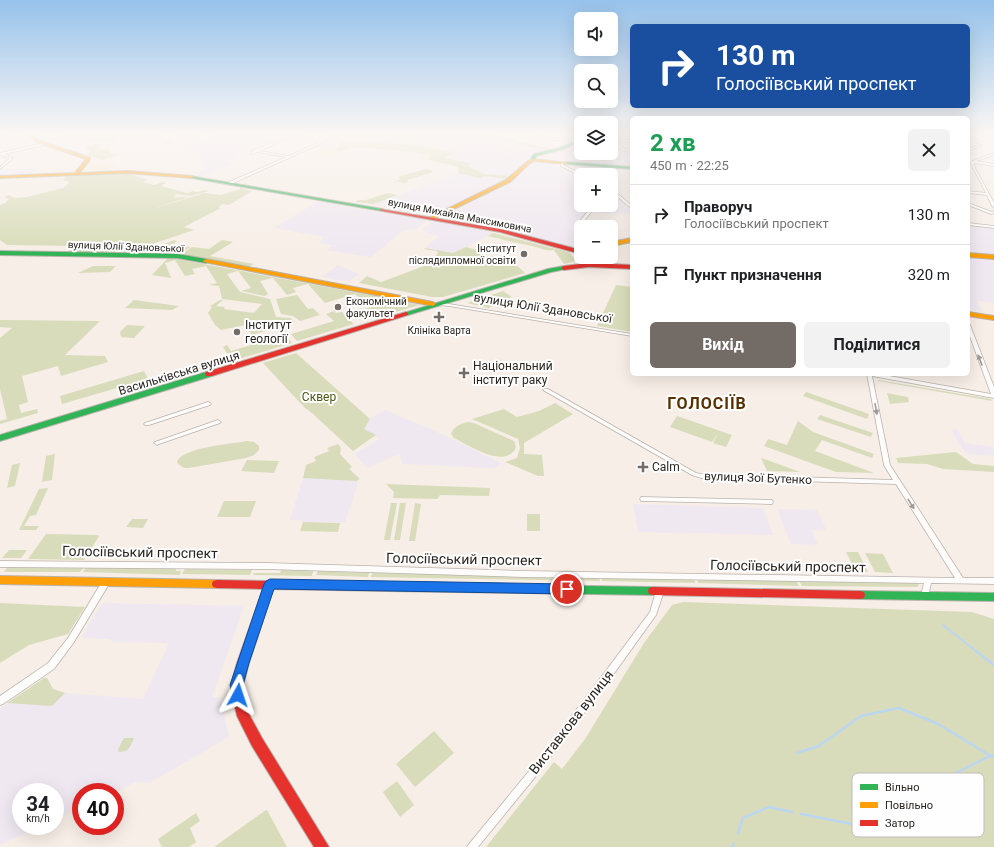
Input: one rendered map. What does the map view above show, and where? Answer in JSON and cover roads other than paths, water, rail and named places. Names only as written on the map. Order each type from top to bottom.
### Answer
[{"type":"main road","name":"вулиця Михайла Максимовича","points":[[0,177],[158,173],[230,183],[431,218],[500,231],[574,251]]},
{"type":"main road","points":[[431,218],[508,181],[517,173]]},
{"type":"main road","points":[[618,243],[630,240]]},
{"type":"main road","name":"вулиця Юлії Здановської","points":[[0,253],[169,256],[441,304]]},
{"type":"main road","points":[[970,254],[994,257]]},
{"type":"main road","name":"Васильківська вулиця","points":[[0,438],[550,270],[589,265],[630,267]]},
{"type":"main road","name":"Васильківська вулиця","points":[[0,441],[441,304]]},
{"type":"main road","points":[[970,314],[994,318]]},
{"type":"main road","points":[[0,580],[660,590],[994,597]]},
{"type":"main road","points":[[270,584],[243,663],[237,685],[238,695],[243,716],[257,742],[322,847]]},
{"type":"street","points":[[230,183],[252,173]]},
{"type":"street","points":[[976,173],[994,206]]},
{"type":"street","points":[[970,192],[987,194]]},
{"type":"street","points":[[618,195],[630,206]]},
{"type":"street","points":[[970,205],[992,213],[994,212]]},
{"type":"street","points":[[583,220],[589,212]]},
{"type":"street","points":[[970,224],[994,227]]},
{"type":"street","name":"вулиця Юлії Здановської","points":[[441,304],[630,335]]},
{"type":"street","points":[[881,376],[994,395],[970,330]]},
{"type":"street","points":[[869,376],[887,465],[961,581]]},
{"type":"street","name":"вулиця Зої Бутенко","points":[[546,390],[694,474],[701,476],[897,482]]},
{"type":"street","points":[[147,424],[208,404]]},
{"type":"street","points":[[157,443],[218,422]]},
{"type":"street","points":[[643,499],[770,502]]},
{"type":"street","name":"Голосіївський проспект","points":[[0,564],[267,566],[523,574],[994,582]]},
{"type":"street","points":[[0,701],[51,666],[71,640],[106,581]]},
{"type":"street","points":[[925,595],[928,581]]},
{"type":"street","name":"Виставкова вулиця","points":[[472,847],[537,768],[653,613],[660,590]]},
{"type":"waterway","points":[[943,625],[977,652]]},
{"type":"waterway","points":[[976,651],[994,665]]},
{"type":"waterway","points":[[797,753],[819,746],[861,716],[899,708],[938,724],[991,756]]},
{"type":"waterway","points":[[956,773],[988,757],[994,756]]},
{"type":"waterway","points":[[738,833],[743,818],[769,807],[792,812]]},
{"type":"waterway","points":[[801,814],[852,824]]},
{"type":"place","name":"Інститут післядипломної освіти","points":[[524,254]]},
{"type":"place","name":"Економічний факультет","points":[[338,307]]},
{"type":"place","name":"Клініка Варта","points":[[439,317]]},
{"type":"place","name":"Інститут геології","points":[[237,332]]},
{"type":"place","name":"Національний інститут раку","points":[[464,373]]},
{"type":"place","name":"Calm","points":[[643,467]]},
{"type":"district","name":"ГОЛОСІЇВ","points":[[707,403]]},
{"type":"park label","name":"Сквер","points":[[319,397]]}]
